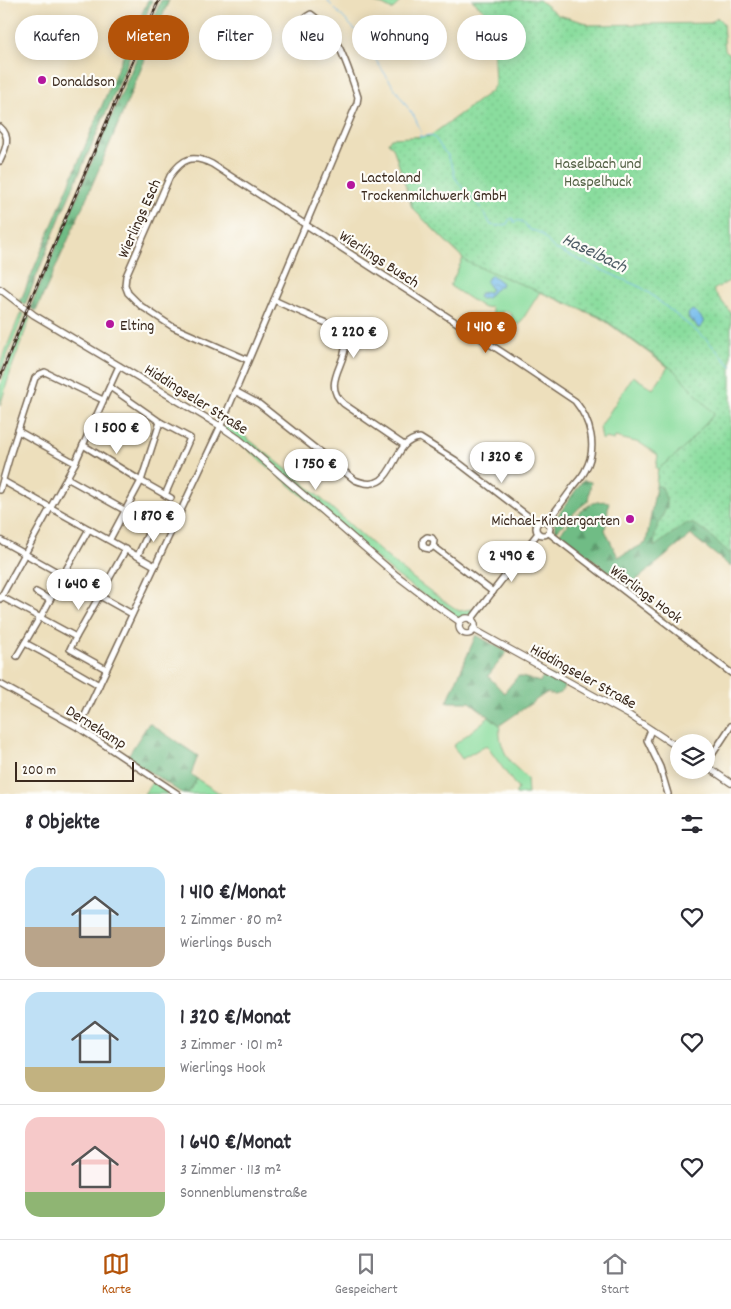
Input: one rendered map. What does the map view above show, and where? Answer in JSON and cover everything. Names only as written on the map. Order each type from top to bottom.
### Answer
[{"type":"street","points":[[79,728],[220,426],[357,103],[358,97],[342,54]]},
{"type":"street","points":[[0,127],[7,139],[0,161]]},
{"type":"street","name":"Wierlings Esch","points":[[248,360],[173,327],[141,306],[128,293],[125,285],[126,276],[170,176],[177,166],[191,158],[203,159],[212,164],[306,224]]},
{"type":"street","name":"Wierlings Busch","points":[[306,224],[505,354],[575,402],[582,410],[590,429],[592,450],[589,461],[584,473],[547,522]]},
{"type":"street","name":"Hiddingseler Straße","points":[[0,289],[34,315],[239,439],[396,575],[460,622]]},
{"type":"street","points":[[274,300],[334,327],[342,335],[346,345],[345,354],[334,382],[338,399],[404,445]]},
{"type":"street","points":[[76,637],[1,597],[75,463],[119,366]]},
{"type":"street","points":[[0,490],[35,378],[45,372],[103,400]]},
{"type":"street","points":[[83,445],[168,496],[190,438],[160,422],[110,386]]},
{"type":"street","points":[[235,391],[259,404],[355,480],[364,484],[382,480],[388,474],[404,445],[413,438],[420,438],[455,460],[537,523]]},
{"type":"street","points":[[110,539],[141,481],[160,422]]},
{"type":"street","points":[[18,431],[75,463]]},
{"type":"street","points":[[67,478],[126,511]]},
{"type":"street","points":[[2,481],[110,539],[155,566]]},
{"type":"street","points":[[540,520],[547,522],[550,527],[548,532],[544,535],[538,534],[535,529],[537,523],[540,520]]},
{"type":"street","points":[[138,555],[153,523]]},
{"type":"street","points":[[17,656],[41,617],[89,529]]},
{"type":"street","name":"Wierlings Hook","points":[[548,532],[731,673]]},
{"type":"street","points":[[471,620],[538,534]]},
{"type":"street","points":[[0,540],[132,614]]},
{"type":"street","points":[[434,546],[493,592]]},
{"type":"street","points":[[106,669],[70,649],[126,549]]},
{"type":"street","points":[[36,592],[50,600]]},
{"type":"street","points":[[466,618],[471,620],[474,624],[473,630],[469,633],[464,633],[460,629],[460,622],[466,618]]},
{"type":"street","name":"Hiddingseler Straße","points":[[473,630],[629,715],[670,742]]},
{"type":"street","points":[[26,643],[99,685]]},
{"type":"street","name":"Dernekamp","points":[[0,684],[79,728],[178,794]]},
{"type":"street","points":[[715,752],[731,726]]},
{"type":"street","points":[[651,730],[647,740],[660,767],[668,794]]},
{"type":"street","points":[[715,771],[731,782]]},
{"type":"green space","points":[[148,0],[152,0],[146,15],[141,15]]},
{"type":"green space","points":[[161,0],[169,0],[163,15],[155,15]]},
{"type":"green space","points":[[370,0],[402,0],[392,10]]},
{"type":"green space","name":"Haselbach und Haspelhuck","points":[[472,0],[539,0],[558,15],[587,23],[588,25],[710,23],[717,17],[723,23],[725,50],[731,56],[731,280],[713,290],[731,313],[731,554],[701,529],[688,523],[654,547],[657,528],[667,506],[662,487],[656,484],[658,469],[682,450],[714,414],[675,371],[601,317],[467,262],[413,209],[393,147],[388,143],[391,138],[430,136],[490,92],[495,85],[494,60],[526,60],[526,15],[490,15]]},
{"type":"green space","points":[[121,60],[128,60],[61,215],[25,305],[20,302]]},
{"type":"green space","points":[[135,60],[144,60],[71,234],[36,311],[30,308]]},
{"type":"green space","points":[[394,146],[671,269],[731,460],[657,481],[658,455],[640,443],[615,437],[614,440],[606,438],[602,440],[600,427],[633,376],[653,389],[668,367],[601,318],[540,292],[519,325],[513,321],[511,314],[507,311],[493,314],[491,307],[484,308],[450,286],[463,258],[412,208]]},
{"type":"green space","points":[[21,312],[24,314],[0,374],[0,364]]},
{"type":"green space","points":[[27,315],[30,318],[0,406],[0,385]]},
{"type":"green space","points":[[220,426],[231,428],[242,434],[308,487],[419,583],[459,611],[472,609],[477,613],[471,620],[465,618],[460,622],[396,575]]},
{"type":"green space","points":[[731,460],[731,567],[691,535],[628,587],[559,534],[587,506],[601,501],[609,502],[605,530],[618,557],[646,543],[657,481]]},
{"type":"green space","points":[[583,480],[591,482],[588,501],[556,532],[554,521]]},
{"type":"green space","points":[[476,635],[507,652],[488,676],[504,693],[518,676],[540,682],[545,673],[565,684],[561,693],[555,695],[546,693],[500,725],[470,702],[447,702]]},
{"type":"green space","points":[[489,717],[500,725],[501,740],[509,760],[527,778],[528,794],[516,794],[518,789],[486,745],[462,759],[453,746]]},
{"type":"green space","points":[[149,723],[198,756],[191,774],[197,779],[187,794],[183,794],[127,757]]},
{"type":"green space","points":[[197,779],[221,794],[187,794]]},
{"type":"green space","points":[[153,781],[168,793],[144,794]]},
{"type":"water","points":[[492,275],[502,283],[501,286],[494,290],[487,298],[481,299],[478,297],[480,293],[489,292],[491,289],[486,282]]},
{"type":"water","points":[[692,310],[699,315],[704,323],[700,328],[689,319],[688,314]]},
{"type":"waterway","name":"Haselbach","points":[[327,0],[332,6]]},
{"type":"waterway","name":"Haselbach","points":[[335,9],[357,32],[408,108]]},
{"type":"waterway","name":"Haselbach","points":[[409,110],[415,117],[421,132]]},
{"type":"waterway","name":"Haselbach","points":[[420,135],[420,137],[430,135],[437,141],[448,155],[458,182],[480,207],[491,225],[507,224],[513,218],[514,222],[521,221],[530,230],[539,232],[555,249],[642,288],[706,339],[731,366]]},
{"type":"railway","points":[[0,378],[31,299],[159,0]]},
{"type":"place","name":"Donaldson","points":[[42,80]]},
{"type":"place","name":"Lactoland Trockenmilchwerk GmbH","points":[[351,185]]},
{"type":"place","name":"Elting","points":[[110,324]]},
{"type":"place","name":"Michael-Kindergarten","points":[[630,519]]}]
